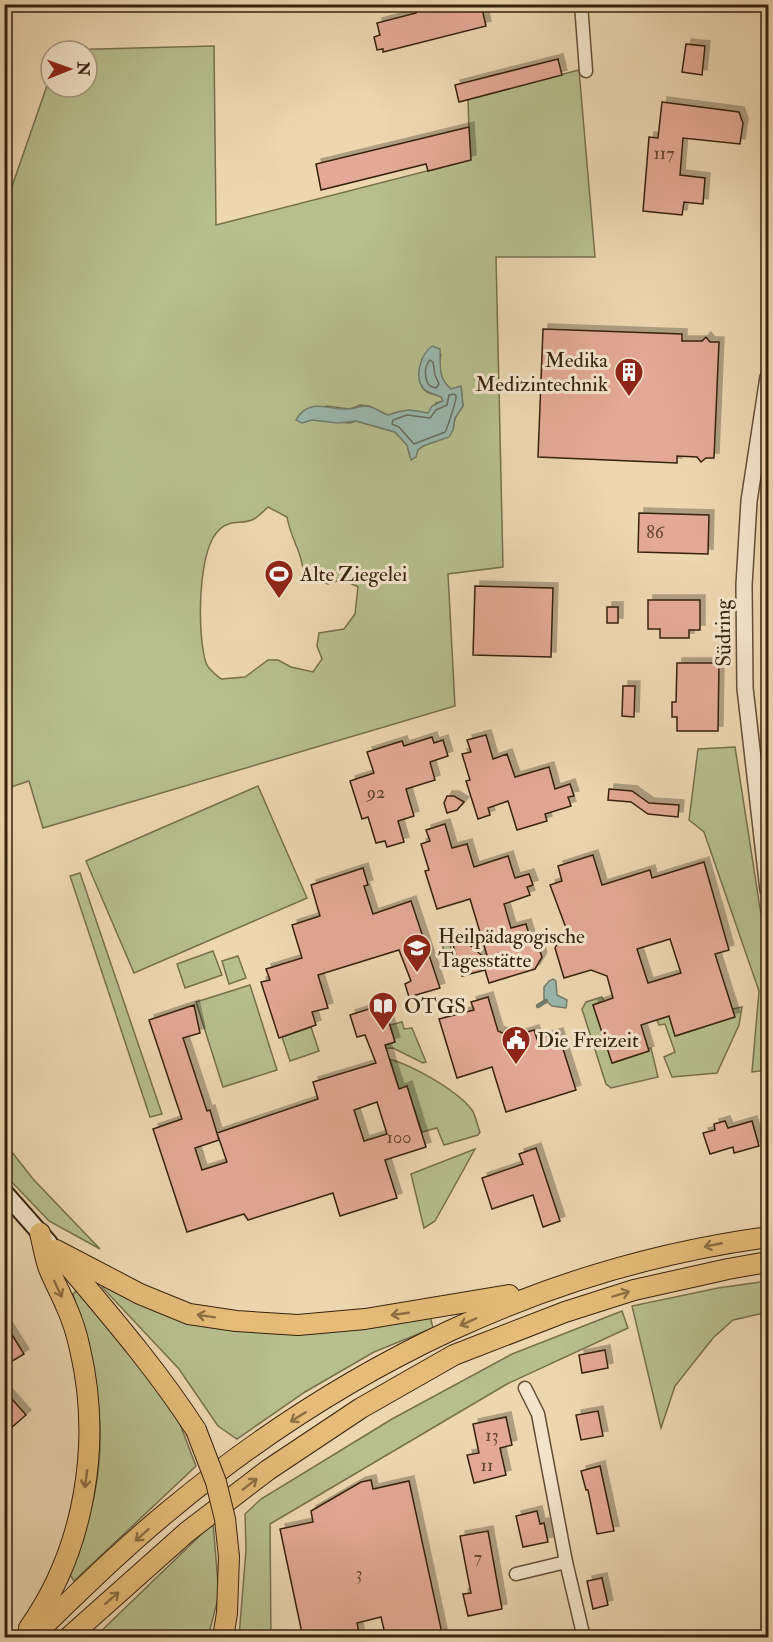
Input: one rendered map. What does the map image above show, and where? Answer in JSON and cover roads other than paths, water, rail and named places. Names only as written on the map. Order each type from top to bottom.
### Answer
[{"type":"highway","points":[[22,1638],[43,1607],[63,1567],[80,1518],[87,1467],[86,1388],[80,1349],[68,1309],[49,1269],[40,1233]]},
{"type":"highway","points":[[56,1250],[140,1294],[189,1314],[236,1321],[298,1325],[427,1310],[561,1284],[659,1256],[768,1237]]},
{"type":"highway","points":[[56,1250],[146,1357],[196,1430],[216,1482],[225,1519],[229,1557],[227,1613],[223,1638]]},
{"type":"highway","points":[[68,1638],[187,1532],[268,1470],[362,1408],[454,1355],[565,1312],[634,1290],[768,1262]]},
{"type":"highway","points":[[31,1638],[103,1569],[172,1509],[282,1427],[351,1383],[445,1332],[561,1284]]},
{"type":"main road","points":[[4,1192],[56,1250]]},
{"type":"street","points":[[581,4],[586,71]]},
{"type":"street","name":"Südring","points":[[768,376],[749,501],[744,585],[745,688],[768,890]]},
{"type":"street","points":[[525,1388],[538,1414],[566,1562],[584,1638]]},
{"type":"street","points":[[516,1574],[566,1562]]},
{"type":"water","points":[[432,346],[440,349],[441,370],[447,385],[451,389],[461,386],[463,406],[455,418],[449,437],[423,446],[418,450],[416,457],[411,460],[407,445],[395,432],[356,421],[338,423],[312,420],[302,423],[296,420],[307,409],[319,406],[348,409],[368,406],[388,415],[408,410],[428,413],[432,406],[443,401],[441,397],[424,389],[419,379],[422,360]]},
{"type":"water","points":[[553,979],[556,981],[557,995],[567,1000],[566,1008],[552,1006],[544,999],[544,987]]},
{"type":"waterway","points":[[538,1006],[546,1001]]},
{"type":"place","name":"Medika Medizintechnik","points":[[629,398]]},
{"type":"place","name":"Alte Ziegelei","points":[[279,600]]},
{"type":"place","name":"Heilpädagogische Tagesstätte","points":[[417,974]]},
{"type":"place","name":"OTGS","points":[[383,1032]]},
{"type":"place","name":"Die Freizeit","points":[[516,1066]]}]
